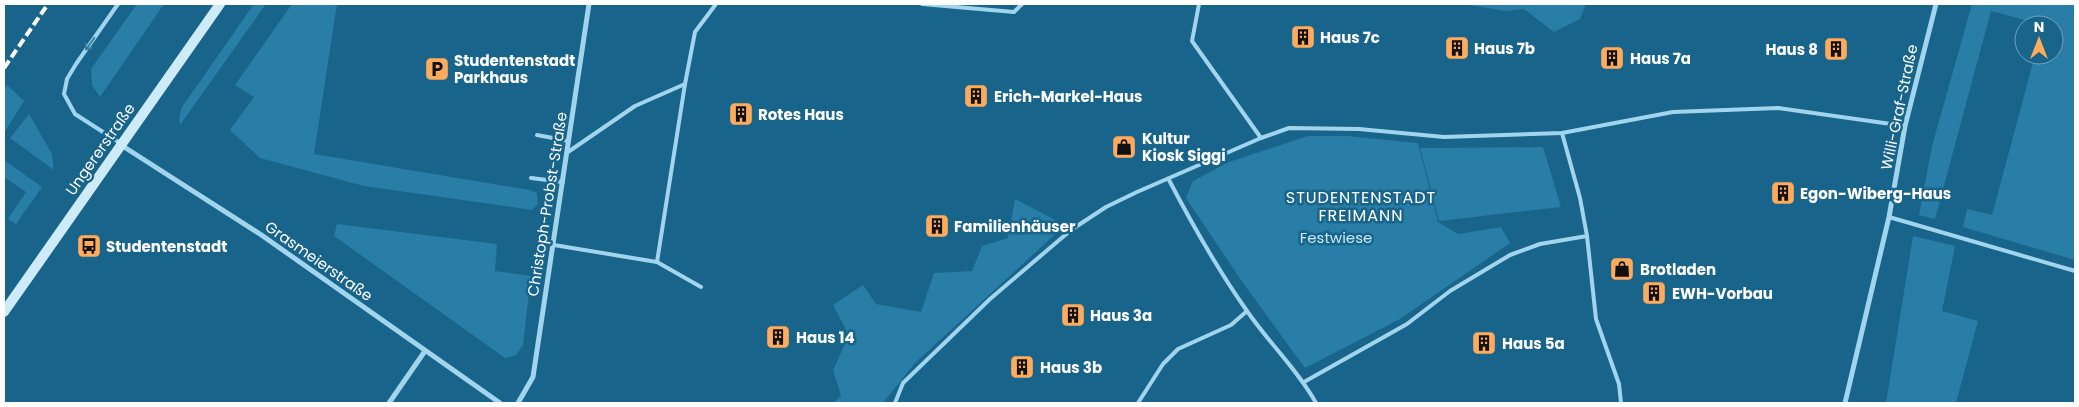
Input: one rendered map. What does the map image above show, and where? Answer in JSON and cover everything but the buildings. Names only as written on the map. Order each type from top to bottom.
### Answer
[{"type":"main road","name":"Ungererstraße","points":[[4,312],[220,4]]},
{"type":"street","name":"Christoph-Probst-Straße","points":[[518,403],[533,377],[570,141],[589,4]]},
{"type":"street","name":"Willi-Graf-Straße","points":[[1845,403],[1889,217],[1905,126],[1936,4]]},
{"type":"street","name":"Grasmeierstraße","points":[[122,145],[260,234],[500,403]]},
{"type":"street","points":[[389,403],[425,351]]},
{"type":"lane","points":[[118,4],[76,64],[67,79],[64,94],[75,114],[122,145]]},
{"type":"lane","points":[[657,262],[685,84],[696,32],[716,4]]},
{"type":"lane","points":[[922,4],[1014,12],[1022,4]]},
{"type":"lane","points":[[1198,4],[1192,41],[1261,138]]},
{"type":"lane","points":[[568,152],[636,106],[685,84]]},
{"type":"lane","points":[[895,403],[903,383],[990,300],[1071,230],[1106,207],[1261,138],[1289,128],[1359,129],[1444,137],[1562,133],[1673,112],[1778,108],[1905,126]]},
{"type":"lane","points":[[1562,133],[1580,198],[1587,236],[1596,319],[1619,384],[1621,403]]},
{"type":"lane","points":[[537,135],[570,141]]},
{"type":"lane","points":[[531,178],[563,182]]},
{"type":"lane","points":[[1169,180],[1182,206],[1247,311],[1304,382],[1316,403]]},
{"type":"lane","points":[[1889,217],[2075,271]]},
{"type":"lane","points":[[1304,382],[1407,324],[1450,291],[1510,255],[1540,244],[1587,236]]},
{"type":"lane","points":[[554,245],[657,262],[701,287]]},
{"type":"lane","points":[[1138,403],[1163,364],[1178,349],[1218,332],[1247,311]]},
{"type":"green space","points":[[137,4],[164,4],[100,97],[92,85],[91,69]]},
{"type":"green space","points":[[254,4],[266,4],[180,125],[179,118],[182,107]]},
{"type":"green space","points":[[292,4],[337,4],[314,154],[530,190],[537,193],[538,204],[532,210],[364,186],[260,158],[230,130],[254,97],[235,85]]},
{"type":"green space","points":[[1464,4],[1586,4],[1580,19],[1554,32],[1524,9],[1505,11]]},
{"type":"green space","points":[[1972,4],[2075,4],[2075,260],[1963,227],[1967,209],[1992,215],[2032,65],[2064,65],[2064,15],[2014,15],[2014,17],[1991,11],[1935,219],[1919,215],[1932,146]]},
{"type":"green space","points":[[7,85],[24,101],[4,133],[4,90]]},
{"type":"green space","points":[[29,114],[52,154],[54,170],[10,138]]},
{"type":"green space","name":"Festwiese","points":[[1308,136],[1347,136],[1418,143],[1438,222],[1458,234],[1501,227],[1510,243],[1400,319],[1305,368],[1243,283],[1186,198],[1193,181],[1229,162]]},
{"type":"green space","points":[[1543,147],[1561,207],[1439,221],[1420,148]]},
{"type":"green space","points":[[4,160],[42,187],[16,224],[8,219],[26,192],[4,177]]},
{"type":"green space","points":[[1015,199],[1065,225],[915,363],[883,403],[833,403],[841,396],[833,370],[849,335],[833,305],[863,285],[876,304],[921,312],[934,273],[972,271],[982,246],[1008,238]]},
{"type":"green space","points":[[337,224],[497,244],[495,271],[531,276],[523,345],[516,355],[505,358],[334,236]]},
{"type":"green space","points":[[1913,236],[1955,246],[1942,311],[1978,321],[1956,403],[1886,403]]},
{"type":"railway","points":[[4,68],[48,4]]},
{"type":"place","name":"Haus 7c","points":[[1303,37]]},
{"type":"place","name":"Haus 7b","points":[[1457,48]]},
{"type":"place","name":"Haus 8","points":[[1836,49]]},
{"type":"place","name":"Haus 7a","points":[[1612,58]]},
{"type":"place","name":"Studentenstadt Parkhaus","points":[[437,69]]},
{"type":"place","name":"Erich-Markel-Haus","points":[[976,96]]},
{"type":"place","name":"Rotes Haus","points":[[741,114]]},
{"type":"place","name":"Kultur Kiosk Siggi","points":[[1124,147]]},
{"type":"place","name":"Egon-Wiberg-Haus","points":[[1783,193]]},
{"type":"place","name":"Familienhäuser","points":[[937,226]]},
{"type":"place","name":"Studentenstadt","points":[[89,246]]},
{"type":"place","name":"Brotladen","points":[[1622,269]]},
{"type":"place","name":"EWH-Vorbau","points":[[1654,293]]},
{"type":"place","name":"Haus 3a","points":[[1073,315]]},
{"type":"place","name":"Haus 14","points":[[778,337]]},
{"type":"place","name":"Haus 5a","points":[[1484,343]]},
{"type":"place","name":"Haus 3b","points":[[1022,367]]},
{"type":"district","name":"STUDENTENSTADT FREIMANN","points":[[1361,206]]}]
